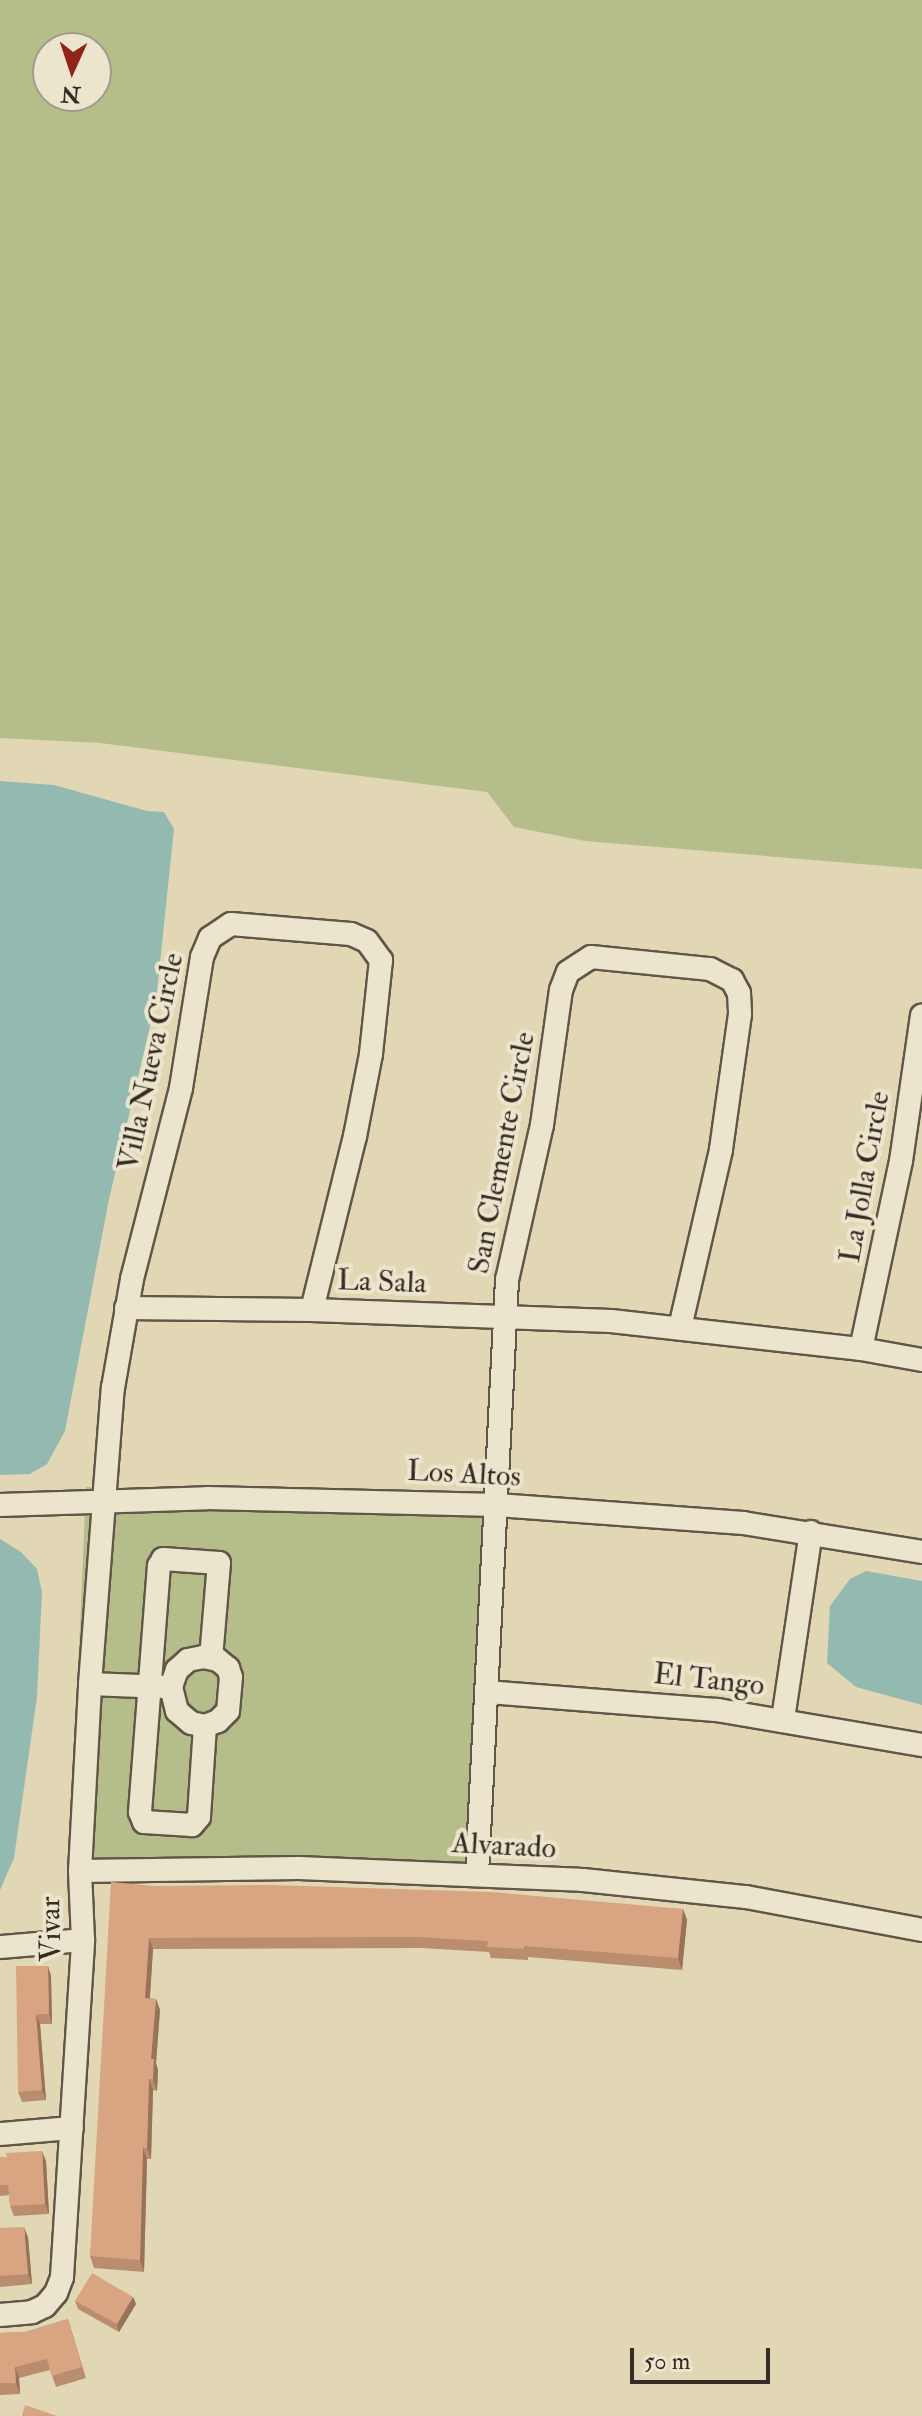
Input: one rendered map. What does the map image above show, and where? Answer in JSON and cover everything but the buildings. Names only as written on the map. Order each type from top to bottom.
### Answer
[{"type":"street","name":"Villa Nueva Circle","points":[[126,1308],[181,1088],[204,950],[216,931],[243,923],[351,934],[367,941],[381,960],[371,1054],[355,1136],[312,1310]]},
{"type":"street","name":"San Clemente Circle","points":[[477,1874],[510,1264],[542,1125],[564,981],[574,966],[600,957],[710,969],[732,980],[739,993],[740,1014],[721,1150],[680,1328]]},
{"type":"street","name":"La Jolla Circle","points":[[861,1349],[896,1188],[922,1016]]},
{"type":"street","name":"La Sala","points":[[126,1308],[312,1310],[611,1321],[861,1349],[922,1360]]},
{"type":"street","points":[[102,1500],[113,1388],[126,1308]]},
{"type":"street","name":"Los Altos","points":[[0,1505],[102,1500],[307,1498],[497,1505],[692,1517],[811,1532],[922,1552]]},
{"type":"street","name":"Vivar","points":[[0,2315],[39,2309],[51,2300],[59,2286],[83,1940],[80,1871],[102,1500]]},
{"type":"street","points":[[783,1719],[811,1532]]},
{"type":"street","points":[[205,1726],[199,1817],[192,1825],[144,1822],[140,1812],[160,1687],[159,1566],[163,1559],[219,1563],[211,1658]]},
{"type":"street","points":[[90,1684],[160,1687],[188,1660],[211,1658],[228,1668],[228,1711],[218,1721],[205,1726],[191,1723],[177,1711],[160,1687]]},
{"type":"street","name":"El Tango","points":[[487,1692],[658,1704],[783,1719],[922,1745]]},
{"type":"street","name":"Alvarado","points":[[80,1871],[299,1868],[596,1881],[746,1897],[922,1930]]},
{"type":"street","points":[[0,1947],[83,1940]]},
{"type":"street","points":[[0,2134],[72,2128]]},
{"type":"green space","points":[[0,0],[922,0],[922,869],[585,841],[514,827],[487,792],[100,743],[0,738]]},
{"type":"green space","points":[[86,1487],[492,1498],[483,1879],[69,1880]]},
{"type":"water","points":[[0,781],[54,785],[147,811],[164,812],[174,829],[156,1001],[109,1199],[65,1431],[47,1464],[30,1474],[0,1475]]},
{"type":"water","points":[[0,1539],[21,1552],[37,1569],[42,1592],[37,1697],[14,1858],[0,1890]]},
{"type":"water","points":[[866,1571],[922,1581],[922,1705],[856,1687],[827,1663],[830,1606],[850,1579]]}]
